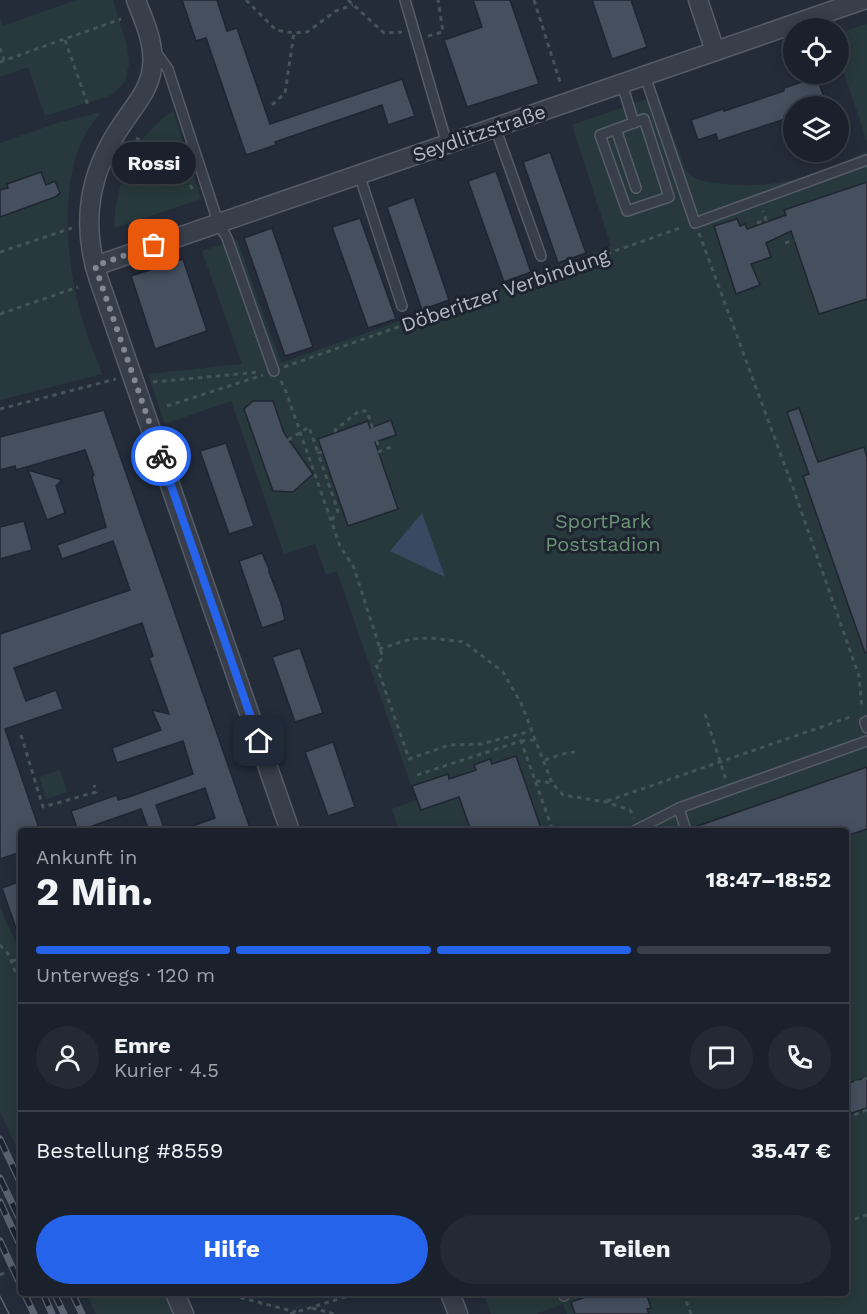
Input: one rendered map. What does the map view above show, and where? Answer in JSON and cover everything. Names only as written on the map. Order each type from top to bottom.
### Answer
[{"type":"street","points":[[136,0],[152,45],[152,67],[146,90],[116,134],[96,171],[88,223],[95,266],[289,828]]},
{"type":"street","points":[[698,0],[715,51]]},
{"type":"street","name":"Seydlitzstraße","points":[[95,266],[863,0]]},
{"type":"street","points":[[176,1296],[184,1314]]},
{"type":"street","points":[[451,1296],[458,1314]]},
{"type":"lane","points":[[405,0],[415,41],[447,144]]},
{"type":"lane","points":[[152,45],[168,69],[218,222],[227,237],[274,371]]},
{"type":"lane","points":[[645,76],[695,223],[867,160]]},
{"type":"lane","points":[[622,84],[634,123]]},
{"type":"lane","points":[[644,119],[669,197],[627,211],[600,135],[634,123],[644,119]]},
{"type":"lane","points":[[495,127],[541,256]]},
{"type":"lane","points":[[616,129],[636,188]]},
{"type":"lane","points":[[359,174],[402,306]]},
{"type":"lane","points":[[867,721],[865,722],[867,728]]},
{"type":"lane","points":[[639,828],[678,808],[867,741]]},
{"type":"lane","points":[[678,808],[685,828]]},
{"type":"path","points":[[246,0],[276,30],[294,33],[307,32],[336,11],[353,5]]},
{"type":"path","points":[[348,0],[384,33],[412,30]]},
{"type":"path","points":[[415,41],[442,32],[438,0]]},
{"type":"path","points":[[534,0],[560,82]]},
{"type":"path","points":[[0,48],[2,61],[121,19]]},
{"type":"path","points":[[272,105],[285,93],[294,33]]},
{"type":"path","points":[[65,40],[89,108]]},
{"type":"path","points":[[136,138],[205,182]]},
{"type":"path","points":[[175,161],[196,196]]},
{"type":"path","points":[[0,252],[88,223]]},
{"type":"path","points":[[606,802],[862,713],[858,676],[792,485],[695,223]]},
{"type":"path","name":"Döberitzer Verbindung","points":[[0,409],[135,381],[274,371],[695,223]]},
{"type":"path","points":[[785,243],[794,240]]},
{"type":"path","points":[[0,314],[78,287]]},
{"type":"path","points":[[167,406],[274,371],[285,389],[340,546],[354,568],[383,658],[376,664],[409,759],[449,745],[481,744],[531,731]]},
{"type":"path","points":[[336,432],[335,430],[360,411],[367,411],[379,450],[391,447]]},
{"type":"path","points":[[288,440],[309,427],[320,452],[338,511],[332,520]]},
{"type":"path","points":[[379,649],[411,639],[431,638],[464,642],[503,672],[521,703],[552,783],[563,795],[606,802],[630,810],[637,828]]},
{"type":"path","points":[[705,714],[729,790]]},
{"type":"path","points":[[21,735],[43,807],[96,792],[94,785]]},
{"type":"path","points":[[417,775],[521,741],[535,740]]},
{"type":"path","points":[[521,741],[552,828]]},
{"type":"path","points":[[544,760],[575,752]]},
{"type":"path","points":[[536,781],[552,783]]},
{"type":"path","points":[[0,945],[9,955],[18,978]]},
{"type":"path","points":[[12,961],[18,959]]},
{"type":"path","points":[[849,1085],[867,1078]]},
{"type":"path","points":[[849,1117],[867,1110]]},
{"type":"path","points":[[849,1221],[867,1215]]},
{"type":"path","points":[[235,1296],[296,1312]]},
{"type":"path","points":[[290,1314],[348,1296]]},
{"type":"path","points":[[684,1296],[691,1314]]},
{"type":"path","points":[[310,1308],[334,1314]]},
{"type":"green space","points":[[76,0],[113,0],[127,46],[129,64],[125,81],[112,95],[45,116],[28,67],[0,77],[0,18],[3,26]]},
{"type":"green space","points":[[867,24],[867,142],[847,84],[849,30]]},
{"type":"green space","name":"SportPark Poststadion","points":[[658,95],[686,171],[704,181],[725,184],[764,185],[798,179],[843,162],[849,162],[849,160],[867,152],[867,1314],[567,1314],[563,1304],[536,1314],[491,1314],[484,1296],[849,1296],[849,828],[398,828],[392,809],[416,800],[337,571],[326,575],[315,544],[284,554],[231,401],[165,424],[148,374],[242,364],[202,251],[237,240],[281,363],[611,246],[572,125]]},
{"type":"green space","points":[[173,111],[201,199],[114,228],[118,194],[129,162],[147,134]]},
{"type":"green space","points":[[101,112],[85,135],[75,160],[68,200],[68,241],[79,309],[102,374],[0,400],[0,143],[57,123]]},
{"type":"green space","points":[[60,770],[67,792],[46,799],[39,777]]},
{"type":"green space","points":[[0,907],[18,948],[18,1150],[0,1112]]},
{"type":"green space","points":[[87,1296],[171,1296],[179,1314],[96,1314]]},
{"type":"water","points":[[422,513],[445,577],[390,551]]},
{"type":"building","points":[[182,0],[217,0],[227,31],[237,28],[270,124],[402,79],[415,116],[388,125],[382,105],[275,142],[276,145],[246,155],[206,38],[196,41]]},
{"type":"building","points":[[473,0],[510,0],[539,84],[467,107],[444,40],[482,27]]},
{"type":"building","points":[[592,0],[631,0],[647,47],[612,59]]},
{"type":"building","points":[[796,84],[819,84],[824,96],[783,96],[783,120],[718,141],[716,134],[698,140],[691,120],[784,91],[784,88]]},
{"type":"building","points":[[550,152],[586,253],[558,263],[523,162]]},
{"type":"building","points":[[496,171],[531,272],[504,282],[468,181]]},
{"type":"building","points":[[41,172],[46,185],[55,181],[60,193],[55,197],[0,217],[0,190],[8,188],[7,184]]},
{"type":"building","points":[[867,182],[867,299],[819,314],[791,231],[766,243],[771,257],[751,264],[760,285],[736,294],[714,226],[737,219],[740,226],[745,224],[747,229],[786,215],[784,210]]},
{"type":"building","points":[[414,197],[449,300],[422,310],[387,207]]},
{"type":"building","points":[[360,218],[396,319],[368,328],[332,227]]},
{"type":"building","points":[[272,228],[313,347],[285,356],[244,238]]},
{"type":"building","points":[[183,259],[207,331],[155,349],[131,276]]},
{"type":"building","points":[[253,401],[273,401],[284,433],[313,474],[293,492],[273,491],[244,409]]},
{"type":"building","points":[[799,408],[818,462],[864,447],[867,457],[867,652],[865,653],[803,476],[809,474],[787,412]]},
{"type":"building","points":[[104,410],[250,828],[187,828],[215,818],[205,788],[156,805],[164,828],[148,828],[141,809],[87,828],[77,828],[71,811],[117,795],[118,800],[129,797],[193,774],[183,741],[117,763],[112,748],[161,730],[152,710],[169,714],[149,658],[153,656],[142,623],[14,668],[26,701],[56,690],[63,709],[5,729],[39,828],[18,828],[18,853],[0,859],[0,634],[130,590],[113,541],[62,559],[57,545],[106,527],[92,477],[94,475],[85,450],[16,470],[15,466],[0,470],[0,437]]},
{"type":"building","points":[[391,420],[396,435],[375,442],[398,509],[348,526],[318,439],[368,421],[370,428]]},
{"type":"building","points":[[226,443],[254,526],[229,534],[200,451]]},
{"type":"building","points":[[28,470],[62,480],[56,486],[65,513],[47,520]]},
{"type":"building","points":[[24,521],[32,550],[0,559],[0,527]]},
{"type":"building","points":[[262,553],[285,620],[262,628],[239,561]]},
{"type":"building","points":[[300,648],[323,713],[295,722],[272,657]]},
{"type":"building","points":[[333,742],[355,807],[328,816],[305,752]]},
{"type":"building","points":[[516,756],[541,828],[470,828],[459,797],[421,810],[412,786],[448,774],[449,779],[476,770],[474,765],[490,759],[492,764]]},
{"type":"building","points":[[867,767],[867,829],[849,835],[849,828],[692,828]]},
{"type":"building","points":[[18,882],[18,934],[2,888]]},
{"type":"building","points":[[867,1077],[867,1108],[849,1114],[849,1083]]},
{"type":"building","points":[[588,1296],[647,1296],[651,1308],[647,1309],[649,1314],[575,1314],[571,1302]]},
{"type":"tram line","points":[[0,1296],[9,1314]]},
{"type":"railway","points":[[0,1139],[18,1178]]},
{"type":"railway","points":[[0,1178],[18,1216]]},
{"type":"railway","points":[[0,1202],[18,1241]]},
{"type":"railway","points":[[0,1241],[18,1280]]},
{"type":"railway","points":[[25,1296],[34,1314]]},
{"type":"railway","points":[[44,1296],[52,1314]]},
{"type":"railway","points":[[55,1296],[64,1314]]},
{"type":"railway","points":[[73,1296],[82,1314]]},
{"type":"way so far","points":[[154,245],[95,266],[161,456]]},
{"type":"place","name":"Rossi","points":[[154,245]]},
{"type":"route","points":[[161,456],[259,741]]}]
